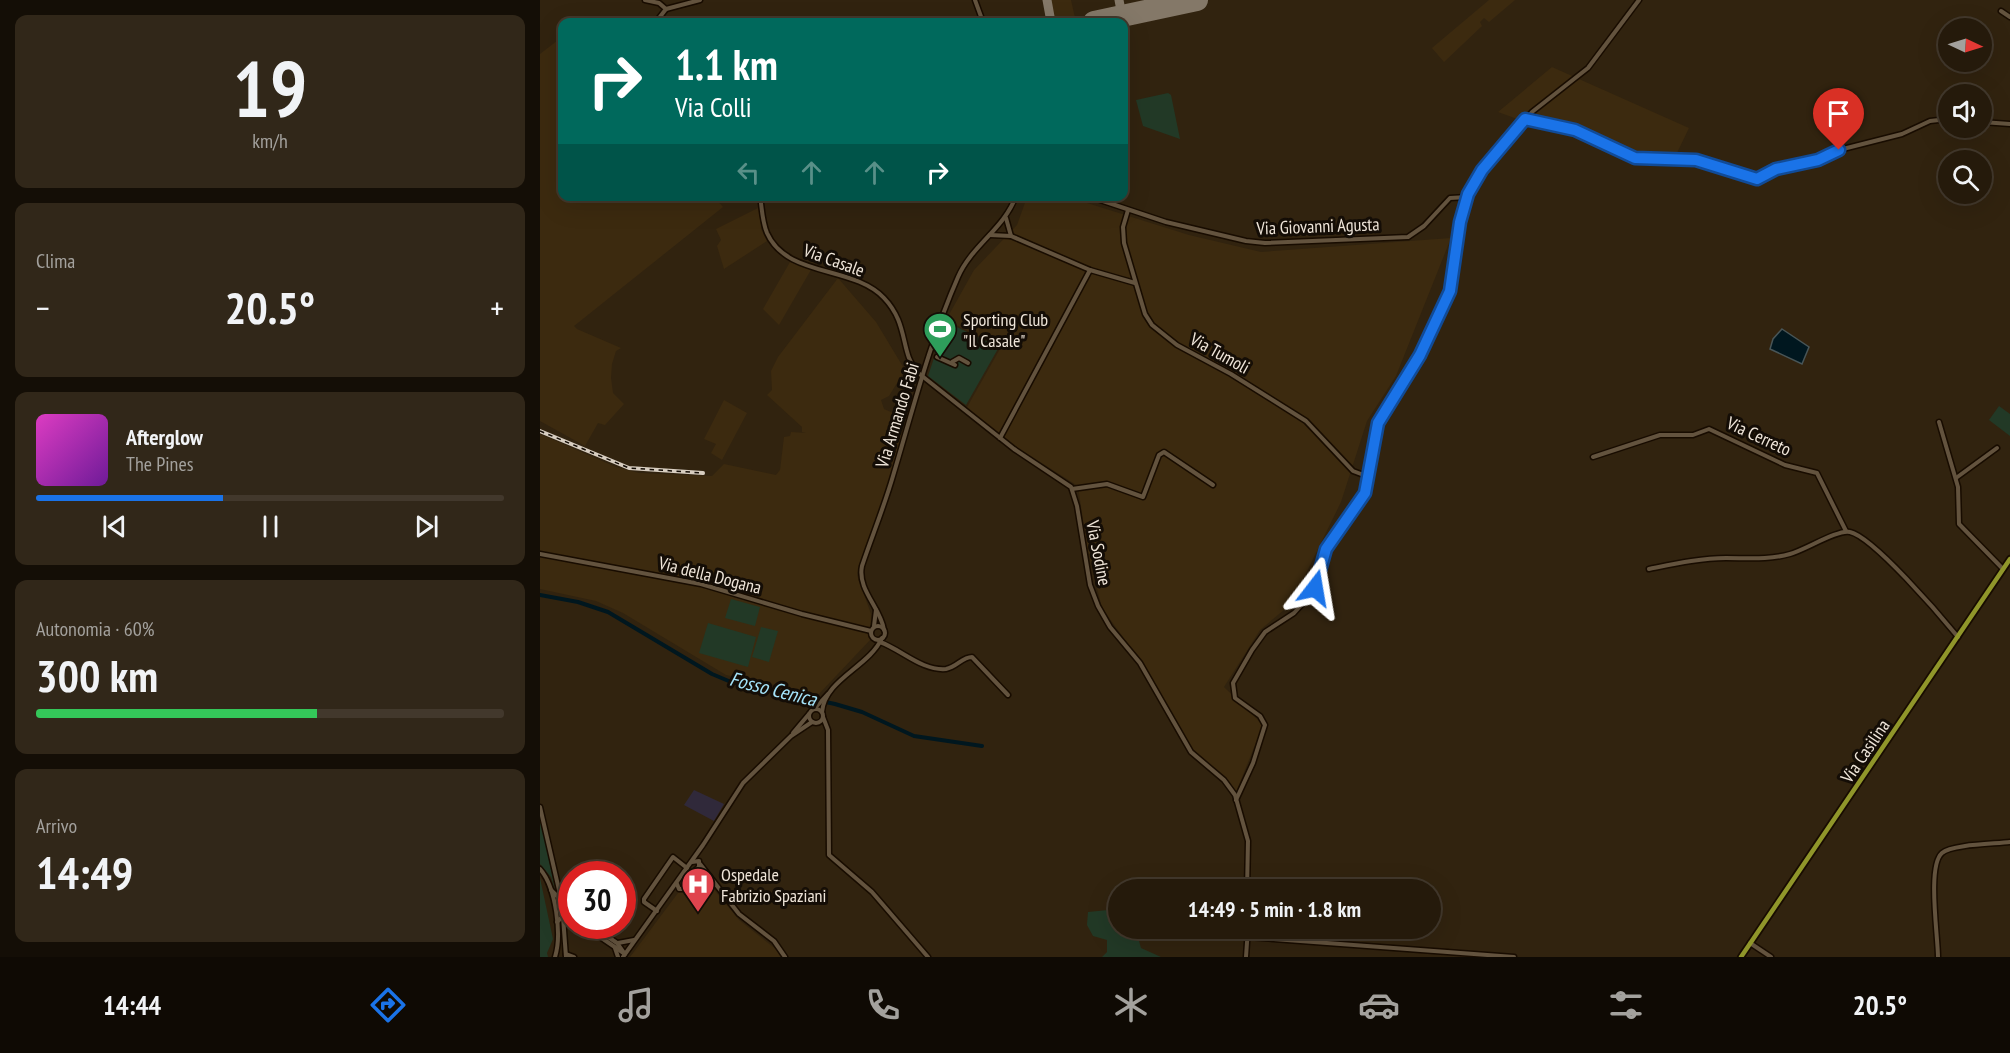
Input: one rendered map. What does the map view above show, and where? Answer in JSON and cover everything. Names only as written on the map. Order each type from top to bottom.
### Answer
[{"type":"main road","name":"Via Casilina","points":[[1741,957],[2010,559]]},
{"type":"street","points":[[645,0],[659,3],[666,9]]},
{"type":"street","points":[[659,18],[666,9],[700,0]]},
{"type":"street","points":[[975,0],[982,18]]},
{"type":"street","points":[[1236,800],[1254,759],[1265,725],[1260,716],[1235,698],[1232,689],[1234,681],[1263,634],[1296,612],[1314,591],[1326,549],[1361,500],[1369,477],[1378,423],[1420,355],[1450,291],[1460,222],[1467,197],[1482,170],[1525,119],[1588,68],[1639,0]]},
{"type":"street","points":[[2001,11],[2010,17]]},
{"type":"street","points":[[1525,119],[1575,130],[1635,158],[1696,160],[1757,179],[1789,165],[1818,160],[1839,150],[1902,134],[1930,121],[1938,120]]},
{"type":"street","points":[[1992,123],[2010,124]]},
{"type":"street","name":"Via Giovanni Agusta","points":[[1102,201],[1128,210],[1253,242],[1362,240],[1410,236],[1424,226],[1450,198],[1467,197]]},
{"type":"street","name":"Via Casale","points":[[761,201],[766,232],[783,254],[796,261],[861,283],[887,300],[902,325],[911,364],[922,376]]},
{"type":"street","name":"Via Armando Fabi","points":[[884,630],[861,578],[861,570],[893,477],[922,376],[962,268],[973,251],[1006,218],[1014,201]]},
{"type":"street","name":"Via Tumoli","points":[[1128,210],[1123,237],[1146,317],[1159,332],[1304,419],[1353,471],[1369,477]]},
{"type":"street","name":"Via Armando Fabi","points":[[1006,218],[1007,230],[1011,236]]},
{"type":"street","points":[[998,227],[1007,230]]},
{"type":"street","points":[[998,227],[1003,235]]},
{"type":"street","points":[[989,236],[1011,236],[1090,270],[1136,284]]},
{"type":"street","points":[[1000,438],[1090,270]]},
{"type":"street","points":[[939,358],[953,363],[959,358],[969,363]]},
{"type":"street","points":[[922,376],[1000,438],[1065,481],[1072,489],[1107,484],[1120,487],[1140,498],[1145,494],[1159,455],[1164,452],[1212,485]]},
{"type":"street","points":[[1939,422],[1956,478],[1960,526],[2003,569]]},
{"type":"street","name":"Via Cerreto","points":[[1593,457],[1660,435],[1689,435],[1714,430],[1785,465],[1817,473],[1846,531]]},
{"type":"street","points":[[1956,478],[1997,448]]},
{"type":"street","name":"Via Sodine","points":[[1072,489],[1090,585],[1098,606],[1110,627],[1140,663],[1191,752],[1227,783],[1236,800],[1248,841],[1247,879]]},
{"type":"street","points":[[1649,569],[1705,560],[1752,560],[1787,555],[1846,531],[1860,537],[1888,561],[1958,637]]},
{"type":"street","name":"Via della Dogana","points":[[540,554],[701,584],[801,614],[873,629],[879,626],[884,630]]},
{"type":"street","points":[[868,656],[874,645],[873,629],[876,609]]},
{"type":"street","points":[[608,939],[616,945],[622,956],[704,845],[743,783],[868,656],[881,640],[884,630]]},
{"type":"street","points":[[874,638],[931,668],[950,668],[966,657],[972,657],[1008,695]]},
{"type":"street","points":[[820,704],[828,734],[829,855],[872,892],[928,957]]},
{"type":"street","points":[[814,709],[823,714]]},
{"type":"street","points":[[809,714],[815,722],[824,726],[828,734]]},
{"type":"street","points":[[791,736],[815,722],[823,714]]},
{"type":"street","points":[[540,807],[558,884]]},
{"type":"street","points":[[1938,957],[1934,873],[1938,858],[1949,849],[2010,842]]},
{"type":"street","points":[[658,909],[679,889],[684,889],[687,878],[697,870],[704,845]]},
{"type":"street","points":[[658,909],[644,902],[644,898],[673,857],[687,868]]},
{"type":"street","points":[[692,862],[700,863],[739,914],[774,941],[785,957]]},
{"type":"street","points":[[540,869],[558,898]]},
{"type":"street","points":[[697,870],[708,875]]},
{"type":"street","points":[[677,883],[679,889]]},
{"type":"street","points":[[550,887],[559,939],[555,957]]},
{"type":"street","points":[[554,908],[558,907]]},
{"type":"street","points":[[565,939],[566,956],[574,957]]},
{"type":"street","points":[[606,939],[616,945],[635,940]]},
{"type":"street","points":[[1246,957],[1248,939]]},
{"type":"street","points":[[1275,939],[1514,957]]},
{"type":"street","points":[[1750,943],[1771,957]]},
{"type":"shaded area","points":[[1044,0],[1071,0],[1075,18],[1048,18]]},
{"type":"shaded area","points":[[1489,0],[1515,0],[1489,22],[1484,18],[1480,22],[1482,26],[1444,62],[1432,48]]},
{"type":"shaded area","points":[[558,40],[558,201],[718,201],[723,207],[574,326],[621,348],[616,351],[611,378],[613,393],[624,404],[605,425],[598,423],[585,446],[540,421],[540,54]]},
{"type":"shaded area","points":[[1552,67],[1689,128],[1676,155],[1636,156],[1620,150],[1589,132],[1528,123],[1498,112]]},
{"type":"shaded area","points":[[1026,201],[1081,201],[1189,235],[1261,252],[1451,238],[1396,376],[1367,421],[1341,502],[1291,604],[1260,630],[1224,687],[1263,725],[1236,792],[1192,752],[1133,651],[1102,608],[1087,547],[1078,486],[1010,443],[966,409],[1001,347],[946,320],[974,270],[1017,225]]},
{"type":"shaded area","points":[[760,207],[761,229],[767,241],[724,269],[717,246],[721,240],[716,229]]},
{"type":"shaded area","points":[[790,262],[812,268],[779,325],[763,309]]},
{"type":"shaded area","points":[[838,278],[876,322],[905,370],[889,396],[881,400],[884,409],[900,416],[898,426],[905,431],[878,518],[858,568],[857,575],[871,614],[870,640],[819,694],[726,675],[623,613],[596,601],[540,589],[540,434],[616,467],[639,473],[712,476],[724,464],[776,475],[780,470],[784,437],[790,436],[791,432],[806,433],[802,432],[802,427],[767,395],[772,390],[771,371],[778,357]]},
{"type":"shaded area","points":[[724,400],[747,413],[722,460],[711,453],[716,444],[704,439]]},
{"type":"shaded area","points":[[694,790],[724,804],[714,821],[684,805]]},
{"type":"shaded area","name":"Ospedale Fabrizio Spaziani","points":[[702,875],[739,920],[777,950],[781,957],[630,957],[678,893],[687,891],[689,884],[694,886]]},
{"type":"green space","points":[[1168,93],[1171,95],[1180,139],[1143,126],[1136,100]]},
{"type":"green space","points":[[946,322],[999,347],[966,405],[928,376]]},
{"type":"green space","points":[[1999,406],[2010,414],[2010,436],[1989,420]]},
{"type":"green space","points":[[731,599],[760,607],[755,626],[725,618]]},
{"type":"green space","points":[[708,623],[756,637],[748,667],[699,653]]},
{"type":"green space","points":[[761,627],[778,631],[769,662],[752,657]]},
{"type":"green space","points":[[540,814],[555,890],[551,877],[540,864]]},
{"type":"green space","points":[[540,878],[553,939],[547,953],[548,957],[540,957]]},
{"type":"green space","points":[[1108,910],[1108,939],[1142,939],[1139,941],[1141,948],[1161,957],[1102,957],[1107,952],[1107,940],[1093,936],[1087,925],[1088,912]]},
{"type":"water","points":[[1782,329],[1809,347],[1802,364],[1770,349],[1773,339]]},
{"type":"waterway","name":"Fosso Cenica","points":[[540,595],[578,602],[608,612],[712,674],[731,682],[835,704],[862,712],[914,736],[982,746]]},
{"type":"taxiway","points":[[1047,0],[1050,18]]},
{"type":"taxiway","points":[[1119,0],[1122,16]]},
{"type":"taxiway","points":[[1154,0],[1155,9]]},
{"type":"runway","points":[[1113,18],[1197,0]]},
{"type":"railway","points":[[540,431],[629,468],[703,473]]},
{"type":"place","name":"Sporting Club \"Il Casale\"","points":[[940,358]]},
{"type":"place","name":"Ospedale Fabrizio Spaziani","points":[[698,913]]},
{"type":"route","points":[[1315,588],[1326,549],[1365,493],[1378,423],[1415,365],[1435,327],[1450,291],[1453,283],[1460,222],[1468,194],[1482,170],[1525,119],[1575,130],[1591,136],[1615,151],[1635,158],[1646,160],[1686,158],[1757,179],[1776,169],[1818,160],[1839,150]]}]
